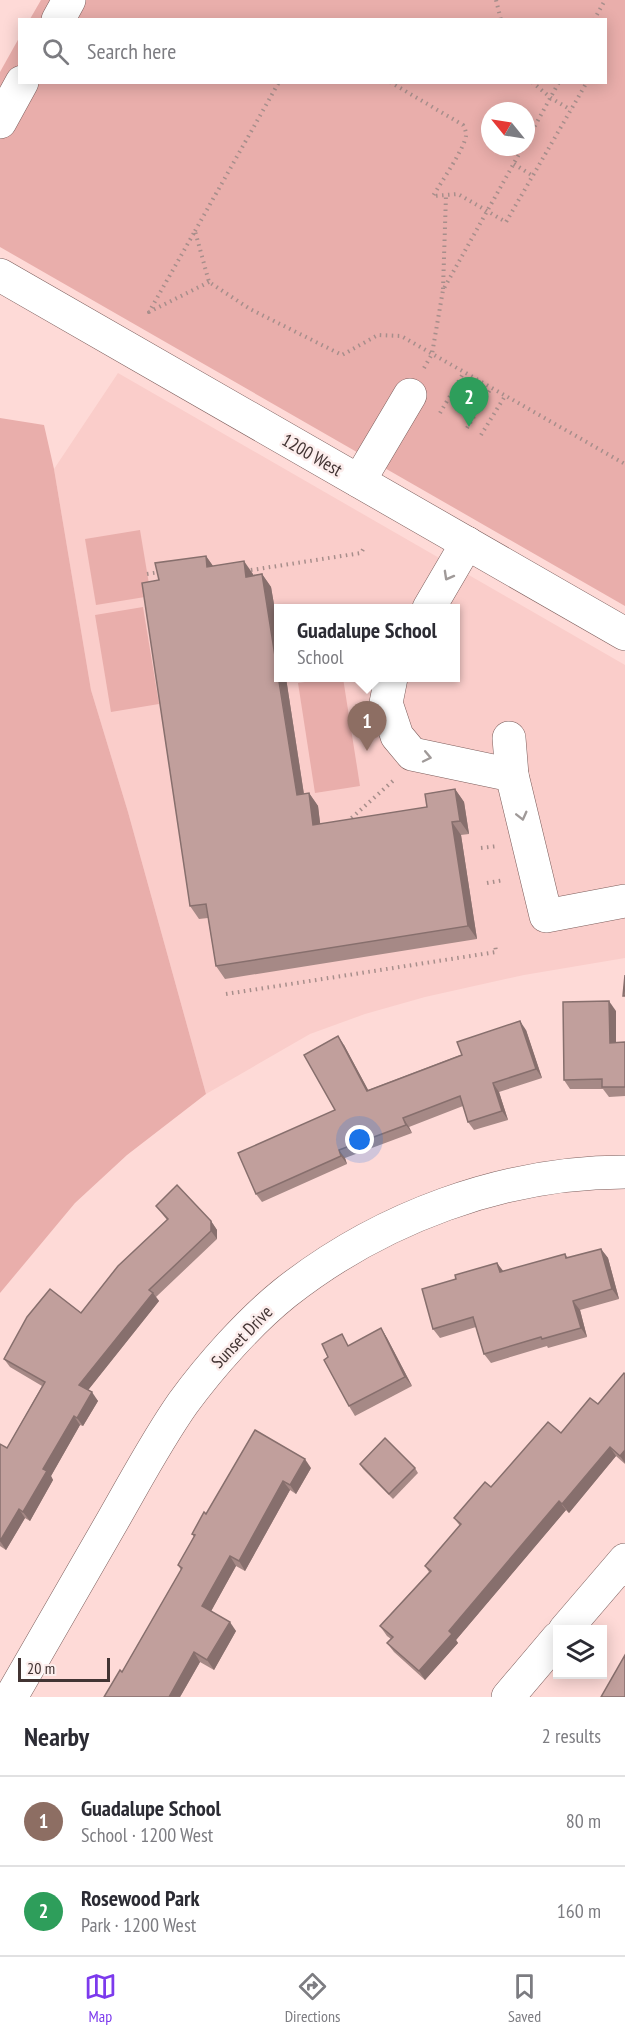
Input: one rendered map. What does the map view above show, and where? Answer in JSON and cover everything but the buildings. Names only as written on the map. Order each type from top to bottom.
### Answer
[{"type":"street","points":[[59,18],[69,0]]},
{"type":"street","points":[[0,122],[21,84]]},
{"type":"street","name":"1200 West","points":[[0,275],[625,634]]},
{"type":"street","points":[[359,482],[410,395]]},
{"type":"street","points":[[432,604],[467,543]]},
{"type":"street","points":[[390,682],[386,703],[397,736],[412,754],[512,775]]},
{"type":"street","points":[[509,738],[512,775],[546,916],[625,901]]},
{"type":"street","name":"Sunset Drive","points":[[11,1697],[155,1447],[184,1403],[215,1364],[284,1294],[327,1263],[369,1239],[413,1217],[461,1198],[564,1176],[625,1172]]},
{"type":"street","points":[[568,1625],[625,1560]]},
{"type":"street","points":[[508,1697],[553,1644]]},
{"type":"path","points":[[496,0],[500,18]]},
{"type":"path","points":[[595,18],[605,0]]},
{"type":"path","points":[[209,282],[147,314],[278,84]]},
{"type":"path","points":[[393,84],[463,125],[466,132],[466,138],[433,196],[458,194],[506,222],[586,84]]},
{"type":"path","points":[[534,84],[551,98],[572,110]]},
{"type":"path","points":[[535,126],[558,84]]},
{"type":"path","points":[[443,290],[519,156]]},
{"type":"path","points":[[514,164],[533,176]]},
{"type":"path","points":[[432,354],[443,290],[446,195]]},
{"type":"path","points":[[195,231],[209,282],[250,309],[342,356],[378,335],[401,336],[625,464]]},
{"type":"path","points":[[440,412],[464,372]]},
{"type":"path","points":[[467,428],[491,388]]},
{"type":"path","points":[[481,435],[505,396]]},
{"type":"path","points":[[244,571],[360,553],[365,546]]},
{"type":"path","points":[[147,574],[171,570]]},
{"type":"path","points":[[338,822],[348,822],[402,772]]},
{"type":"path","points":[[226,994],[496,952],[495,944]]},
{"type":"shaded area","points":[[41,0],[625,0],[625,606],[0,247],[0,72],[18,40],[18,84],[607,84],[607,18],[31,18]]},
{"type":"shaded area","points":[[118,373],[625,665],[625,958],[524,975],[425,997],[365,1014],[310,1034],[206,1094],[128,812],[91,690],[54,469]]},
{"type":"shaded area","points":[[0,418],[44,425],[54,469],[91,690],[128,812],[206,1094],[127,1155],[75,1203],[0,1293]]},
{"type":"shaded area","points":[[140,530],[151,596],[96,605],[85,539]]},
{"type":"shaded area","points":[[143,607],[159,704],[111,712],[95,615]]},
{"type":"shaded area","points":[[344,682],[360,786],[315,793],[298,683]]},
{"type":"place","name":"Rosewood Park","points":[[469,427]]},
{"type":"place","name":"Guadalupe School","points":[[367,751]]}]
